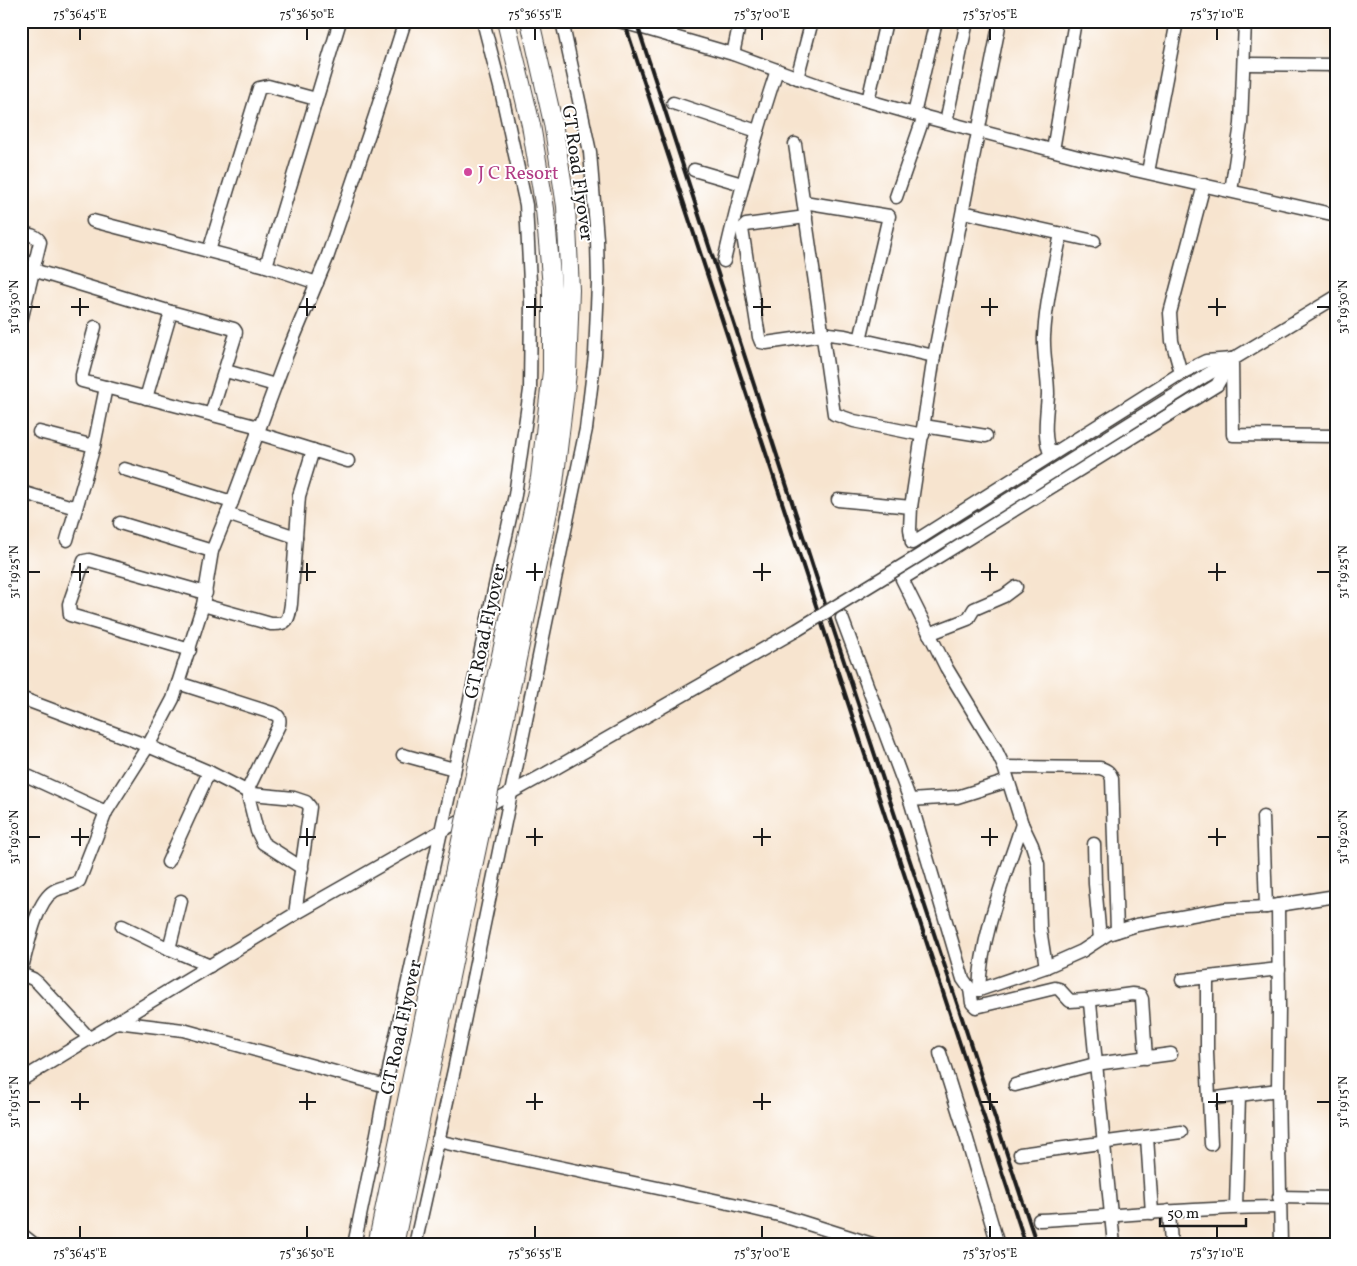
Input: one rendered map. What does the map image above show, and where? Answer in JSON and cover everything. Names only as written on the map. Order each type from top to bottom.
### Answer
[{"type":"highway","name":"GT Road Flyover","points":[[376,1245],[463,875],[486,766],[540,478],[552,371],[552,287],[545,209],[531,125],[506,21]]},
{"type":"highway","name":"GT Road Flyover","points":[[486,766],[554,482],[567,373],[570,290],[566,206],[553,123],[530,21]]},
{"type":"highway","name":"GT Road Flyover","points":[[394,1245],[463,875]]},
{"type":"street","points":[[266,266],[340,21]]},
{"type":"street","points":[[90,1039],[38,983],[21,972],[37,918],[45,899],[54,891],[79,881],[106,812],[148,746],[168,710],[190,650],[205,599],[212,551],[275,385],[317,283],[375,116],[405,21]]},
{"type":"street","points":[[354,1245],[392,1054],[515,495],[530,390],[531,302],[526,205],[501,91],[483,21]]},
{"type":"street","points":[[415,1245],[454,1070],[586,429],[595,355],[598,283],[590,152],[562,21]]},
{"type":"street","points":[[619,21],[733,54],[797,78],[919,115],[1086,159],[1336,215]]},
{"type":"street","points":[[670,36],[673,21]]},
{"type":"street","points":[[733,54],[740,21]]},
{"type":"street","points":[[797,78],[812,21]]},
{"type":"street","points":[[868,101],[886,21]]},
{"type":"street","points":[[896,197],[919,115],[936,21]]},
{"type":"street","points":[[946,122],[967,21]]},
{"type":"street","points":[[1000,21],[934,356],[911,507],[910,530],[912,543],[1182,373],[1206,361],[1232,359]]},
{"type":"street","points":[[1053,150],[1075,21]]},
{"type":"street","points":[[1148,172],[1177,21]]},
{"type":"street","points":[[1231,191],[1241,124],[1245,21]]},
{"type":"street","points":[[1244,64],[1336,65]]},
{"type":"street","points":[[724,261],[742,184],[777,70]]},
{"type":"street","points":[[209,251],[259,88],[268,86],[316,100]]},
{"type":"street","points":[[673,103],[757,131]]},
{"type":"street","points":[[795,144],[835,415],[854,421],[986,436]]},
{"type":"street","points":[[694,170],[742,184]]},
{"type":"street","points":[[1182,373],[1172,341],[1170,313],[1204,185]]},
{"type":"street","points":[[804,202],[889,216],[860,340]]},
{"type":"street","points":[[963,212],[1094,241]]},
{"type":"street","points":[[806,217],[746,225],[742,229],[761,342],[766,344],[822,334],[845,336],[934,356]]},
{"type":"street","points":[[93,221],[266,266],[317,283]]},
{"type":"street","points":[[21,233],[38,238],[40,242],[21,322]]},
{"type":"street","points":[[1051,455],[1048,450],[1046,433],[1048,392],[1044,338],[1049,294],[1061,234]]},
{"type":"street","points":[[33,270],[170,312],[229,326],[234,329],[236,332],[226,371],[212,414]]},
{"type":"street","points":[[21,1080],[295,914],[797,630],[1232,359],[1336,297]]},
{"type":"street","points":[[146,398],[170,312]]},
{"type":"street","points":[[95,328],[82,381],[212,414],[348,461]]},
{"type":"street","points":[[1232,359],[1233,435],[1336,436]]},
{"type":"street","points":[[1046,966],[1040,929],[1038,864],[1022,824],[1004,767],[995,748],[946,667],[902,579],[1216,385],[1232,359]]},
{"type":"street","points":[[226,371],[275,385]]},
{"type":"street","points":[[67,540],[94,446],[106,387]]},
{"type":"street","points":[[39,432],[94,446]]},
{"type":"street","points":[[190,650],[70,614],[69,604],[84,561],[89,560],[205,599],[271,624],[280,625],[287,621],[290,615],[300,489],[313,450]]},
{"type":"street","points":[[124,469],[229,508],[296,536]]},
{"type":"street","points":[[21,492],[76,508]]},
{"type":"street","points":[[838,500],[911,507]]},
{"type":"street","points":[[120,523],[212,551]]},
{"type":"street","points":[[929,634],[968,619],[974,609],[1004,596],[1016,587]]},
{"type":"street","points":[[842,618],[910,800],[962,980],[974,990]]},
{"type":"street","points":[[178,683],[279,716],[279,725],[247,791],[256,831],[263,843],[302,868]]},
{"type":"street","points":[[21,698],[148,746],[247,791],[258,795],[294,798],[306,802],[310,807],[295,914]]},
{"type":"street","points":[[403,755],[454,769]]},
{"type":"street","points":[[1004,767],[1100,768],[1110,773],[1112,779],[1117,931]]},
{"type":"street","points":[[168,862],[208,772]]},
{"type":"street","points":[[22,776],[106,812]]},
{"type":"street","points":[[910,800],[962,796],[1008,781]]},
{"type":"street","points":[[1263,817],[1279,969],[1278,1090],[1281,1245]]},
{"type":"street","points":[[1022,824],[984,944],[972,1003],[976,1007],[1055,988],[1059,989],[1070,1001],[1132,994],[1140,995],[1142,999],[1146,1058]]},
{"type":"street","points":[[1094,844],[1095,884],[1100,939]]},
{"type":"street","points":[[974,990],[1046,966],[1082,951],[1117,931],[1137,925],[1224,909],[1272,906],[1336,896]]},
{"type":"street","points":[[169,949],[181,901]]},
{"type":"street","points":[[122,926],[210,966]]},
{"type":"street","points":[[1182,980],[1279,969]]},
{"type":"street","points":[[1206,978],[1211,1144]]},
{"type":"street","points":[[1088,1000],[1091,1007],[1114,1245]]},
{"type":"street","points":[[117,1022],[182,1030],[386,1086]]},
{"type":"street","points":[[940,1052],[998,1245]]},
{"type":"street","points":[[1015,1085],[1096,1064],[1171,1054]]},
{"type":"street","points":[[1209,1098],[1278,1090]]},
{"type":"street","points":[[1236,1207],[1239,1094]]},
{"type":"street","points":[[1020,1154],[1181,1132]]},
{"type":"street","points":[[1147,1137],[1152,1213]]},
{"type":"street","points":[[437,1141],[733,1204],[783,1216],[875,1245]]},
{"type":"street","points":[[1038,1220],[1236,1207],[1336,1198]]},
{"type":"street","points":[[1168,1211],[1171,1245]]},
{"type":"street","points":[[21,1234],[35,1245]]},
{"type":"railway","points":[[624,21],[1026,1245]]},
{"type":"railway","points":[[636,21],[828,613],[1037,1245]]},
{"type":"place","name":"J C Resort","points":[[468,172]]}]
